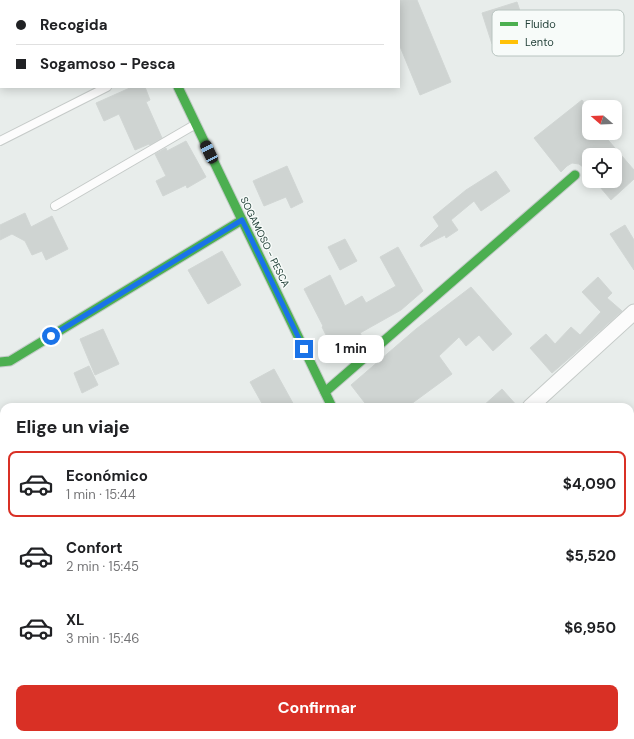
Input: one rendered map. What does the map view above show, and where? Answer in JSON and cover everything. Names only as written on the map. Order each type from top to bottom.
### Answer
[{"type":"street","name":"SOGAMOSO - PESCA","points":[[178,88],[330,403]]},
{"type":"street","points":[[325,392],[575,175]]},
{"type":"street","points":[[0,362],[10,362],[242,220]]},
{"type":"street","points":[[534,403],[634,312]]},
{"type":"lane","points":[[0,142],[105,88]]},
{"type":"lane","points":[[55,206],[196,124]]},
{"type":"building","points":[[400,0],[417,0],[451,82],[420,95],[400,46]]},
{"type":"building","points":[[517,2],[520,10],[492,10],[492,44],[482,13]]},
{"type":"building","points":[[130,88],[145,88],[150,100],[146,102],[162,138],[150,145],[149,144],[135,150],[119,114],[104,121],[96,103]]},
{"type":"building","points":[[582,100],[582,140],[608,140],[615,148],[582,148],[582,166],[579,164],[572,163],[561,172],[534,138]]},
{"type":"building","points":[[186,141],[206,177],[187,188],[186,185],[163,196],[156,181],[166,176],[155,154],[166,148],[167,151]]},
{"type":"building","points":[[622,156],[634,170],[634,179],[611,200],[601,188],[622,188]]},
{"type":"building","points":[[287,166],[303,202],[291,208],[286,197],[264,206],[253,181]]},
{"type":"building","points":[[496,171],[510,191],[481,211],[474,201],[451,220],[458,230],[446,238],[445,235],[421,247],[420,245],[439,226],[433,217],[466,190]]},
{"type":"building","points":[[25,213],[31,227],[52,216],[68,249],[46,260],[42,251],[32,255],[25,241],[12,234],[0,240],[0,225]]},
{"type":"building","points":[[625,225],[634,240],[634,270],[610,234]]},
{"type":"building","points":[[345,239],[357,261],[340,270],[328,247]]},
{"type":"building","points":[[398,247],[423,291],[401,310],[360,333],[365,342],[345,359],[337,344],[332,347],[304,289],[330,275],[345,306],[362,296],[366,303],[396,286],[380,257]]},
{"type":"building","points":[[222,251],[241,285],[208,304],[188,270]]},
{"type":"building","points":[[598,277],[612,293],[607,298],[622,311],[552,373],[530,348],[546,334],[555,344],[571,327],[580,335],[601,312],[582,292]]},
{"type":"building","points":[[471,287],[512,334],[493,351],[479,335],[466,346],[459,337],[439,356],[452,374],[412,403],[365,403],[351,385],[416,329]]},
{"type":"building","points":[[103,329],[119,364],[95,375],[80,339]]},
{"type":"building","points":[[89,366],[98,385],[82,393],[74,373]]},
{"type":"building","points":[[274,369],[293,403],[262,403],[250,382]]},
{"type":"building","points":[[502,389],[514,403],[486,403]]},
{"type":"traffic: fast","points":[[178,88],[330,403]]},
{"type":"traffic: fast","points":[[325,392],[575,175]]},
{"type":"traffic: fast","points":[[0,362],[10,361],[242,220]]},
{"type":"route","points":[[51,336],[242,220],[304,349]]}]
